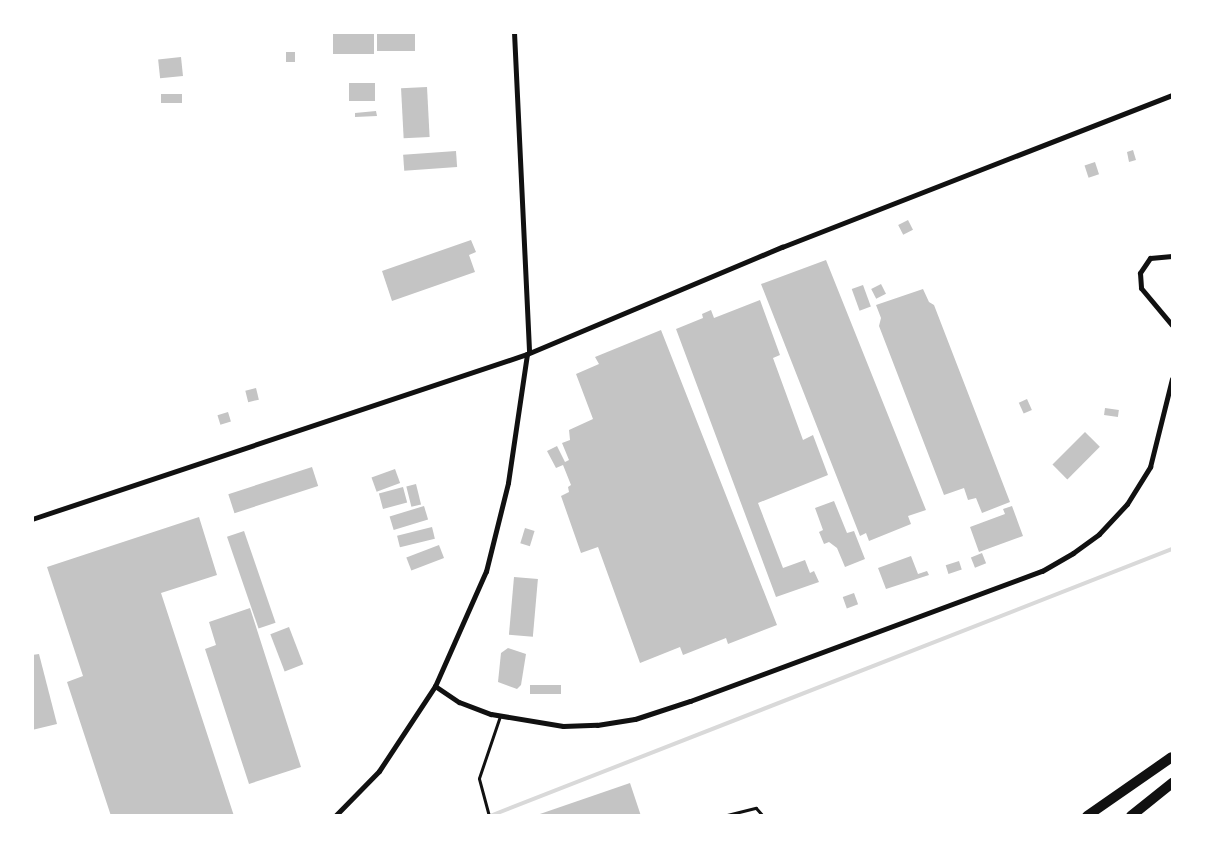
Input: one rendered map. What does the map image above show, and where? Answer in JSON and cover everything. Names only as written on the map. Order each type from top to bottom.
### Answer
[{"type":"highway","points":[[1087,816],[1172,757]]},
{"type":"highway","points":[[1131,816],[1172,783]]},
{"type":"street","points":[[335,816],[379,771],[435,686],[486,570],[508,483],[528,353],[514,32]]},
{"type":"street","points":[[32,518],[528,353],[782,247],[1172,95]]},
{"type":"street","points":[[1172,256],[1150,258],[1140,273],[1141,288],[1172,325]]},
{"type":"street","points":[[435,686],[459,702],[500,716],[564,726],[597,726],[635,719],[1042,571],[1099,534],[1127,504],[1150,467],[1172,379]]},
{"type":"lane","points":[[489,816],[479,778],[500,716]]},
{"type":"lane","points":[[723,816],[756,808],[763,816]]},
{"type":"building","points":[[333,32],[374,32],[374,54],[333,54]]},
{"type":"building","points":[[377,32],[415,32],[415,51],[377,51]]},
{"type":"building","points":[[286,52],[295,52],[295,62],[286,62]]},
{"type":"building","points":[[181,57],[183,76],[160,78],[158,59]]},
{"type":"building","points":[[349,83],[375,83],[375,101],[349,101]]},
{"type":"building","points":[[427,87],[430,137],[404,138],[401,88]]},
{"type":"building","points":[[161,94],[182,94],[182,103],[161,103]]},
{"type":"building","points":[[376,111],[377,116],[355,117],[355,113]]},
{"type":"building","points":[[1133,150],[1136,160],[1129,162],[1127,152]]},
{"type":"building","points":[[456,151],[457,167],[404,171],[403,155]]},
{"type":"building","points":[[1095,162],[1099,174],[1089,178],[1085,165]]},
{"type":"building","points":[[908,220],[913,230],[903,235],[898,225]]},
{"type":"building","points":[[471,240],[476,252],[469,255],[475,272],[392,301],[382,271]]},
{"type":"building","points":[[826,260],[926,510],[908,516],[911,524],[869,541],[866,533],[860,536],[761,284]]},
{"type":"building","points":[[881,284],[886,294],[876,299],[871,289]]},
{"type":"building","points":[[863,285],[871,307],[860,311],[852,289]]},
{"type":"building","points":[[923,289],[929,302],[934,305],[1010,502],[982,513],[976,498],[968,500],[964,488],[944,495],[879,326],[881,318],[876,305]]},
{"type":"building","points":[[760,300],[780,355],[773,358],[803,440],[813,435],[828,475],[758,503],[783,568],[805,560],[810,573],[814,571],[819,582],[776,597],[676,329],[703,318],[702,314],[711,310],[714,318]]},
{"type":"building","points":[[661,330],[777,625],[728,644],[726,638],[683,655],[680,647],[640,663],[598,547],[581,553],[561,496],[569,492],[568,487],[571,485],[563,465],[556,468],[547,451],[557,446],[565,462],[569,460],[562,443],[570,440],[569,430],[593,419],[576,374],[599,364],[595,357]]},
{"type":"building","points":[[256,388],[259,400],[248,402],[245,391]]},
{"type":"building","points":[[1027,399],[1032,410],[1024,414],[1019,403]]},
{"type":"building","points":[[1105,408],[1119,410],[1118,417],[1104,415]]},
{"type":"building","points":[[228,412],[231,422],[220,425],[217,415]]},
{"type":"building","points":[[1085,432],[1100,447],[1067,479],[1052,465]]},
{"type":"building","points":[[312,467],[318,486],[234,513],[228,494]]},
{"type":"building","points":[[395,469],[400,483],[377,492],[372,478]]},
{"type":"building","points":[[416,484],[421,504],[411,507],[406,486]]},
{"type":"building","points":[[403,487],[407,502],[383,509],[379,493]]},
{"type":"building","points":[[834,501],[847,533],[854,531],[865,559],[845,567],[837,548],[829,542],[824,544],[819,532],[823,530],[815,508]]},
{"type":"building","points":[[424,506],[428,519],[394,530],[390,517]]},
{"type":"building","points":[[1012,506],[1023,536],[979,552],[970,527],[1005,514],[1003,509]]},
{"type":"building","points":[[199,517],[217,575],[161,593],[234,816],[111,816],[67,682],[83,676],[47,567]]},
{"type":"building","points":[[432,527],[435,539],[400,547],[397,536]]},
{"type":"building","points":[[525,528],[535,531],[530,546],[520,543]]},
{"type":"building","points":[[244,531],[276,623],[259,629],[227,537]]},
{"type":"building","points":[[439,545],[444,558],[411,571],[406,558]]},
{"type":"building","points":[[982,553],[986,563],[975,568],[971,557]]},
{"type":"building","points":[[911,556],[918,574],[927,571],[929,575],[886,589],[878,568]]},
{"type":"building","points":[[959,561],[962,570],[948,574],[946,565]]},
{"type":"building","points":[[514,577],[538,579],[533,637],[509,635]]},
{"type":"building","points":[[854,593],[858,604],[847,608],[843,597]]},
{"type":"building","points":[[250,608],[301,767],[249,784],[205,649],[216,645],[209,622]]},
{"type":"building","points":[[289,627],[303,664],[285,672],[270,634]]},
{"type":"building","points":[[508,648],[526,654],[521,685],[517,689],[498,682],[501,653]]},
{"type":"building","points":[[39,654],[57,724],[32,730],[32,655]]},
{"type":"building","points":[[530,685],[561,685],[561,694],[530,694]]},
{"type":"building","points":[[630,783],[641,816],[537,816],[537,815]]},
{"type":"waterway","points":[[490,816],[1172,549]]}]
